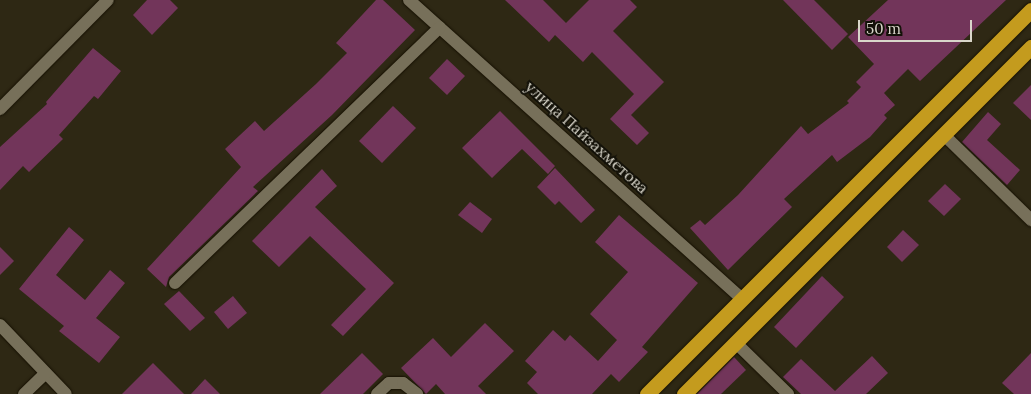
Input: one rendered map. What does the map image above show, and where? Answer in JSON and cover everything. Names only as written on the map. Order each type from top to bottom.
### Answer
[{"type":"highway","points":[[647,394],[1031,10]]},
{"type":"highway","points":[[684,394],[1031,48]]},
{"type":"street","points":[[0,109],[108,0]]},
{"type":"street","name":"улица Пайзахметова","points":[[409,0],[742,299]]},
{"type":"street","points":[[175,283],[440,27]]},
{"type":"street","points":[[944,135],[1031,220]]},
{"type":"street","points":[[0,325],[66,394]]},
{"type":"street","points":[[736,343],[788,394]]},
{"type":"street","points":[[24,394],[46,373]]},
{"type":"street","points":[[377,394],[388,384],[403,382],[417,394]]},
{"type":"building","points":[[147,0],[170,0],[178,8],[152,35],[133,15]]},
{"type":"building","points":[[376,0],[383,0],[415,30],[332,115],[253,187],[258,191],[169,277],[166,287],[147,269],[241,167],[225,149],[255,121],[264,131],[316,84],[347,53],[336,43]]},
{"type":"building","points":[[505,0],[543,0],[566,23],[589,0],[630,0],[637,7],[613,31],[664,82],[631,115],[649,133],[637,145],[610,119],[634,94],[592,52],[583,62],[555,35],[549,42]]},
{"type":"building","points":[[783,0],[814,0],[848,34],[832,50]]},
{"type":"building","points":[[888,0],[1006,0],[920,81],[908,69],[884,93],[895,105],[884,115],[887,118],[870,137],[837,162],[832,155],[784,199],[792,207],[728,270],[690,228],[700,220],[705,225],[738,195],[801,126],[808,134],[849,103],[847,101],[861,87],[856,82],[874,64],[848,37]]},
{"type":"building","points":[[93,48],[121,71],[98,99],[94,96],[59,135],[63,139],[29,172],[23,166],[0,190],[0,147],[47,104],[46,102]]},
{"type":"building","points":[[447,59],[465,76],[447,95],[429,78]]},
{"type":"building","points":[[1031,85],[1031,120],[1013,103]]},
{"type":"building","points":[[393,106],[416,128],[382,163],[359,141]]},
{"type":"building","points":[[500,111],[555,166],[548,174],[522,149],[492,178],[462,148]]},
{"type":"building","points":[[988,112],[1001,124],[987,140],[1020,170],[1007,185],[962,142]]},
{"type":"building","points":[[555,168],[595,210],[581,223],[559,201],[555,205],[537,187]]},
{"type":"building","points":[[322,169],[337,186],[315,207],[394,283],[343,336],[331,325],[366,289],[310,236],[279,267],[252,241]]},
{"type":"building","points":[[945,184],[961,199],[944,216],[928,201]]},
{"type":"building","points":[[470,202],[492,219],[482,233],[458,215]]},
{"type":"building","points":[[619,215],[698,283],[642,347],[648,352],[619,382],[611,374],[592,394],[538,394],[527,383],[537,372],[525,361],[553,330],[565,341],[570,335],[598,361],[617,340],[590,314],[628,272],[595,242]]},
{"type":"building","points":[[69,227],[84,240],[56,275],[85,300],[110,270],[125,283],[96,318],[120,337],[99,363],[59,331],[64,326],[19,289]]},
{"type":"building","points":[[903,230],[919,245],[902,262],[887,247]]},
{"type":"building","points":[[0,247],[14,261],[0,275]]},
{"type":"building","points":[[822,276],[844,297],[796,348],[774,327]]},
{"type":"building","points":[[179,291],[205,318],[190,331],[164,304]]},
{"type":"building","points":[[233,296],[247,313],[228,329],[214,312]]},
{"type":"building","points":[[485,323],[514,351],[478,386],[486,394],[445,394],[436,384],[426,394],[401,368],[433,338],[451,357]]},
{"type":"building","points":[[362,353],[383,374],[363,394],[320,394]]},
{"type":"building","points":[[1031,353],[1031,394],[1014,394],[1002,383]]},
{"type":"building","points":[[872,356],[888,373],[866,394],[801,394],[783,377],[801,359],[835,391]]},
{"type":"building","points":[[734,357],[746,370],[721,394],[697,394]]},
{"type":"building","points":[[153,363],[184,394],[122,394]]},
{"type":"building","points":[[205,379],[220,394],[191,394]]}]
